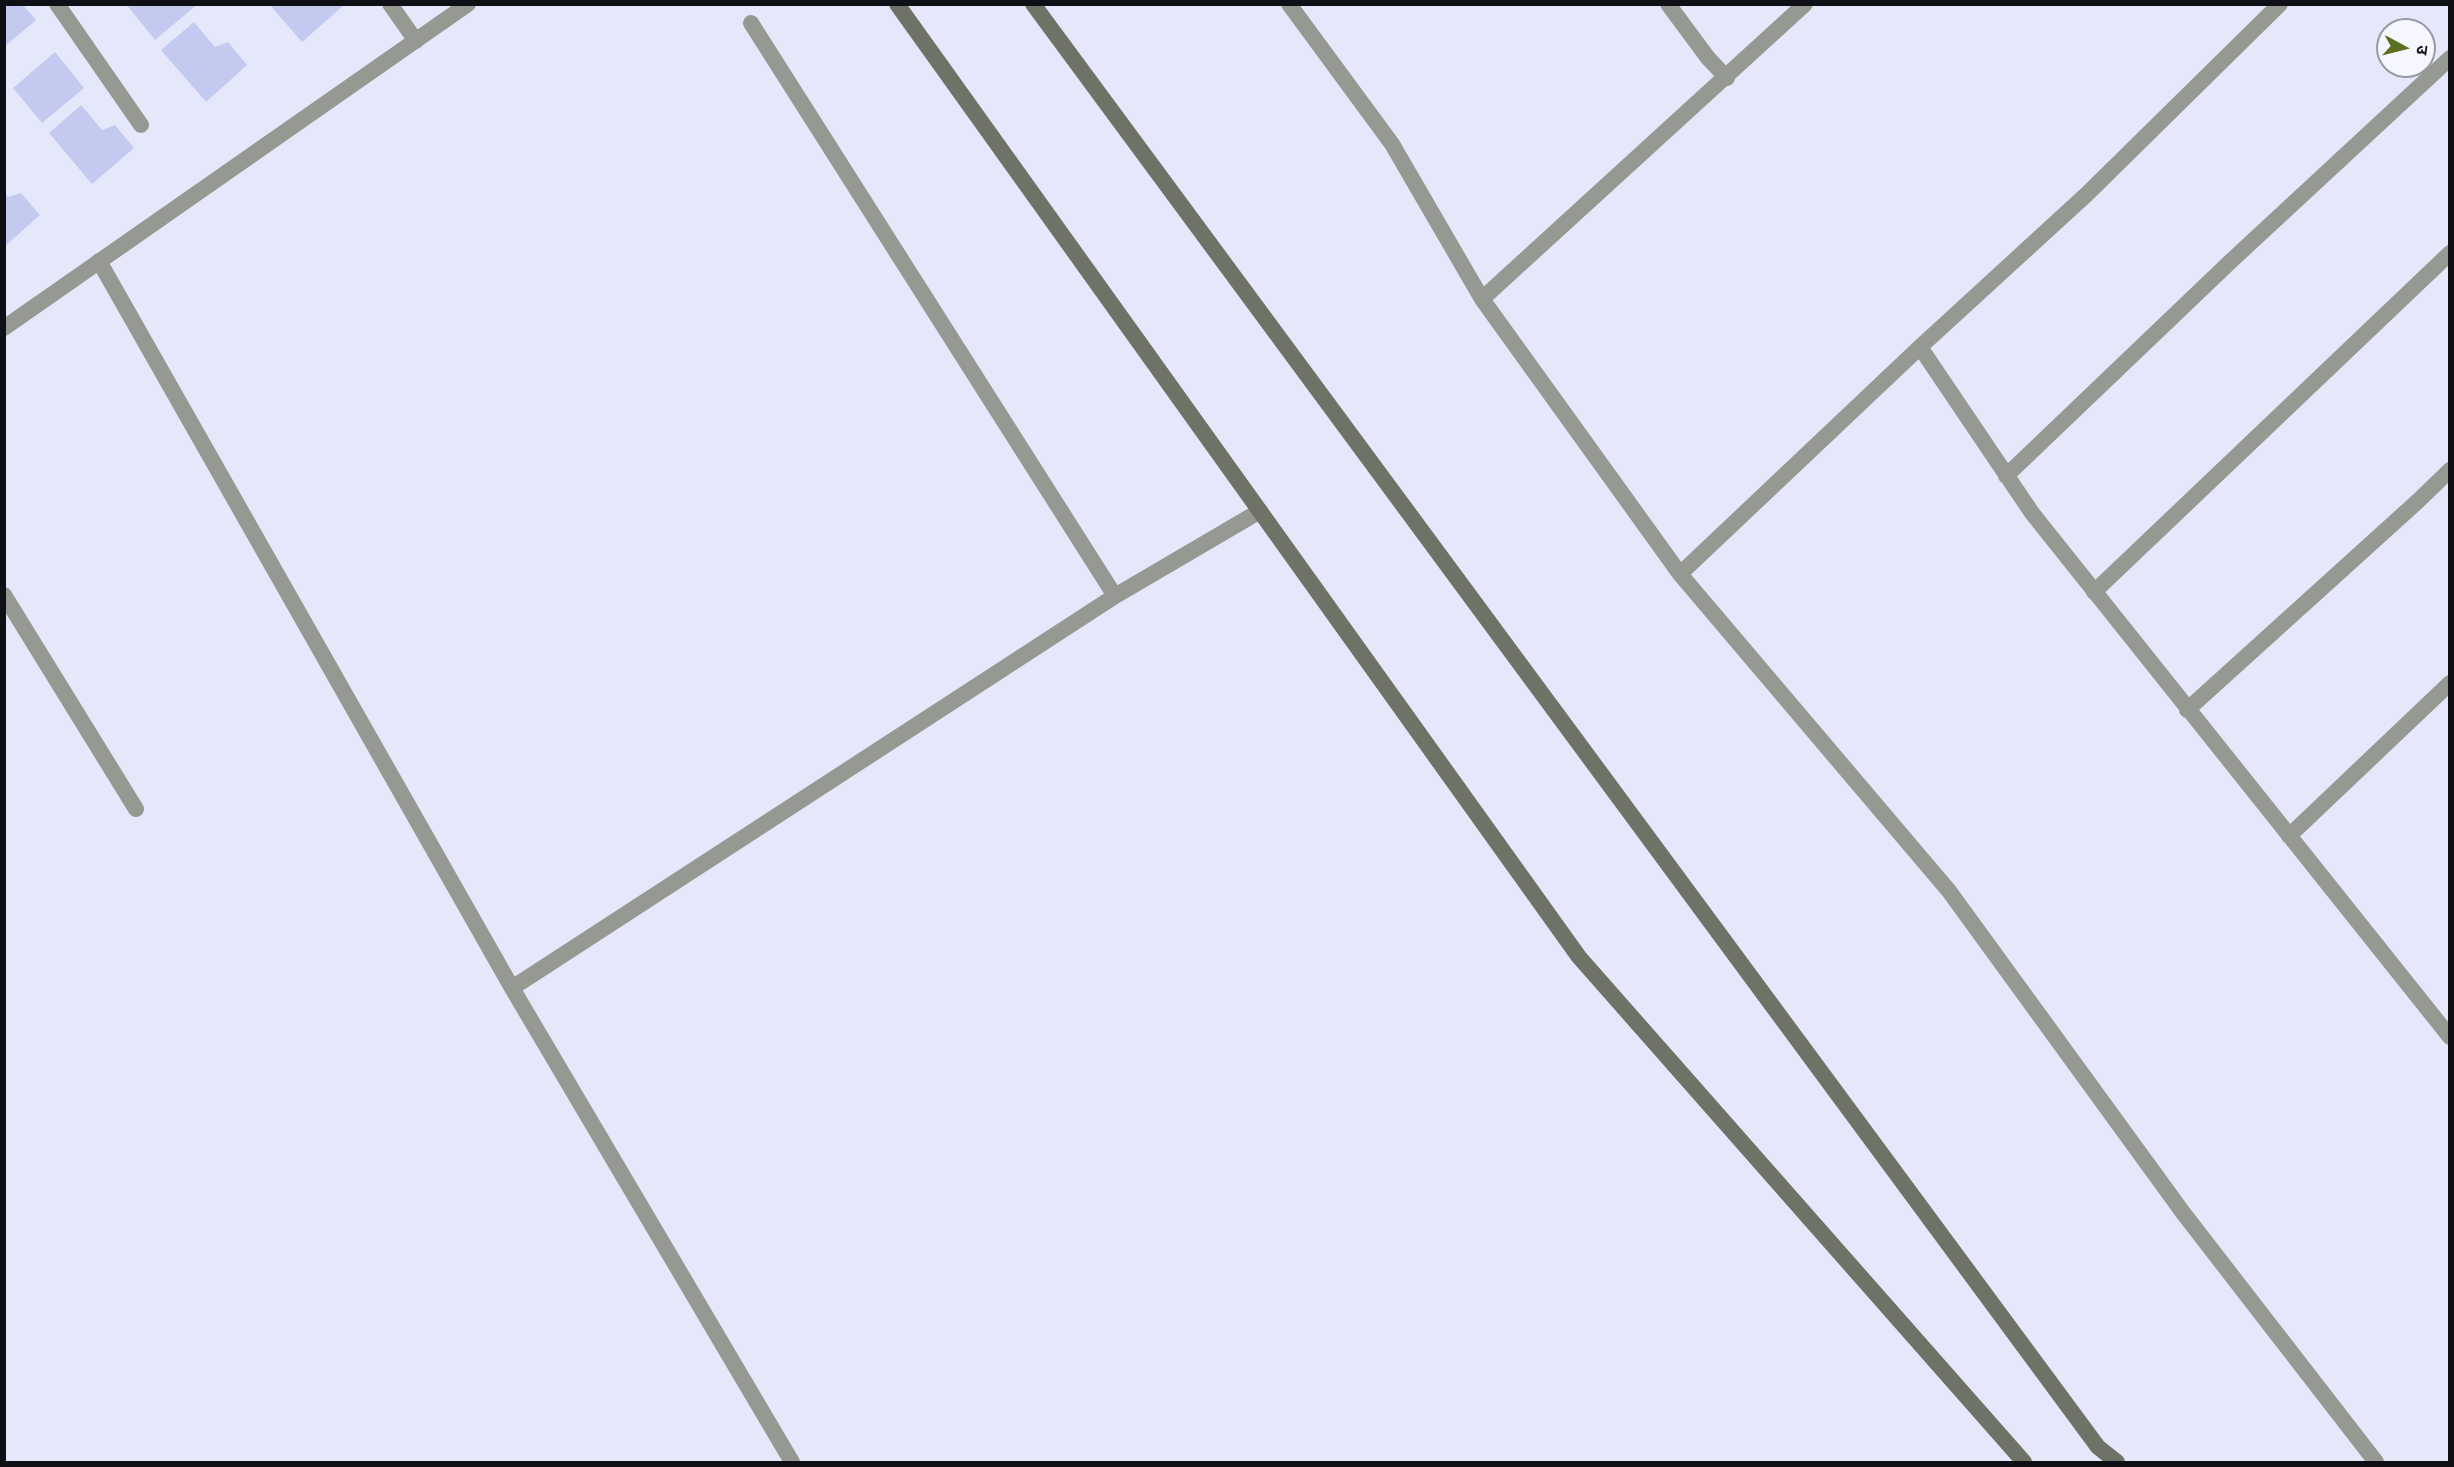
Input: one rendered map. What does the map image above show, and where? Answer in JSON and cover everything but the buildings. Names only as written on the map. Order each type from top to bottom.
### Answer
[{"type":"main road","points":[[897,4],[1579,957],[2025,1462]]},
{"type":"main road","points":[[1033,4],[2098,1447],[2117,1462]]},
{"type":"street","points":[[57,4],[141,125]]},
{"type":"street","points":[[390,4],[416,41]]},
{"type":"street","points":[[4,328],[468,4]]},
{"type":"street","points":[[1289,4],[1392,144],[1482,299],[1680,574],[1949,891],[2184,1215],[2376,1462]]},
{"type":"street","points":[[1668,4],[1708,58],[1726,78]]},
{"type":"street","points":[[1482,299],[1805,4]]},
{"type":"street","points":[[1680,574],[1920,347],[2087,194],[2280,4]]},
{"type":"street","points":[[751,23],[1115,596]]},
{"type":"street","points":[[2006,476],[2231,261],[2450,58]]},
{"type":"street","points":[[2094,592],[2450,253]]},
{"type":"street","points":[[99,261],[512,987],[792,1462]]},
{"type":"street","points":[[1920,347],[2032,513],[2450,1038]]},
{"type":"street","points":[[2187,710],[2450,470]]},
{"type":"street","points":[[512,987],[1115,596],[1260,511]]},
{"type":"street","points":[[4,595],[136,809]]},
{"type":"street","points":[[2289,836],[2450,683]]}]
